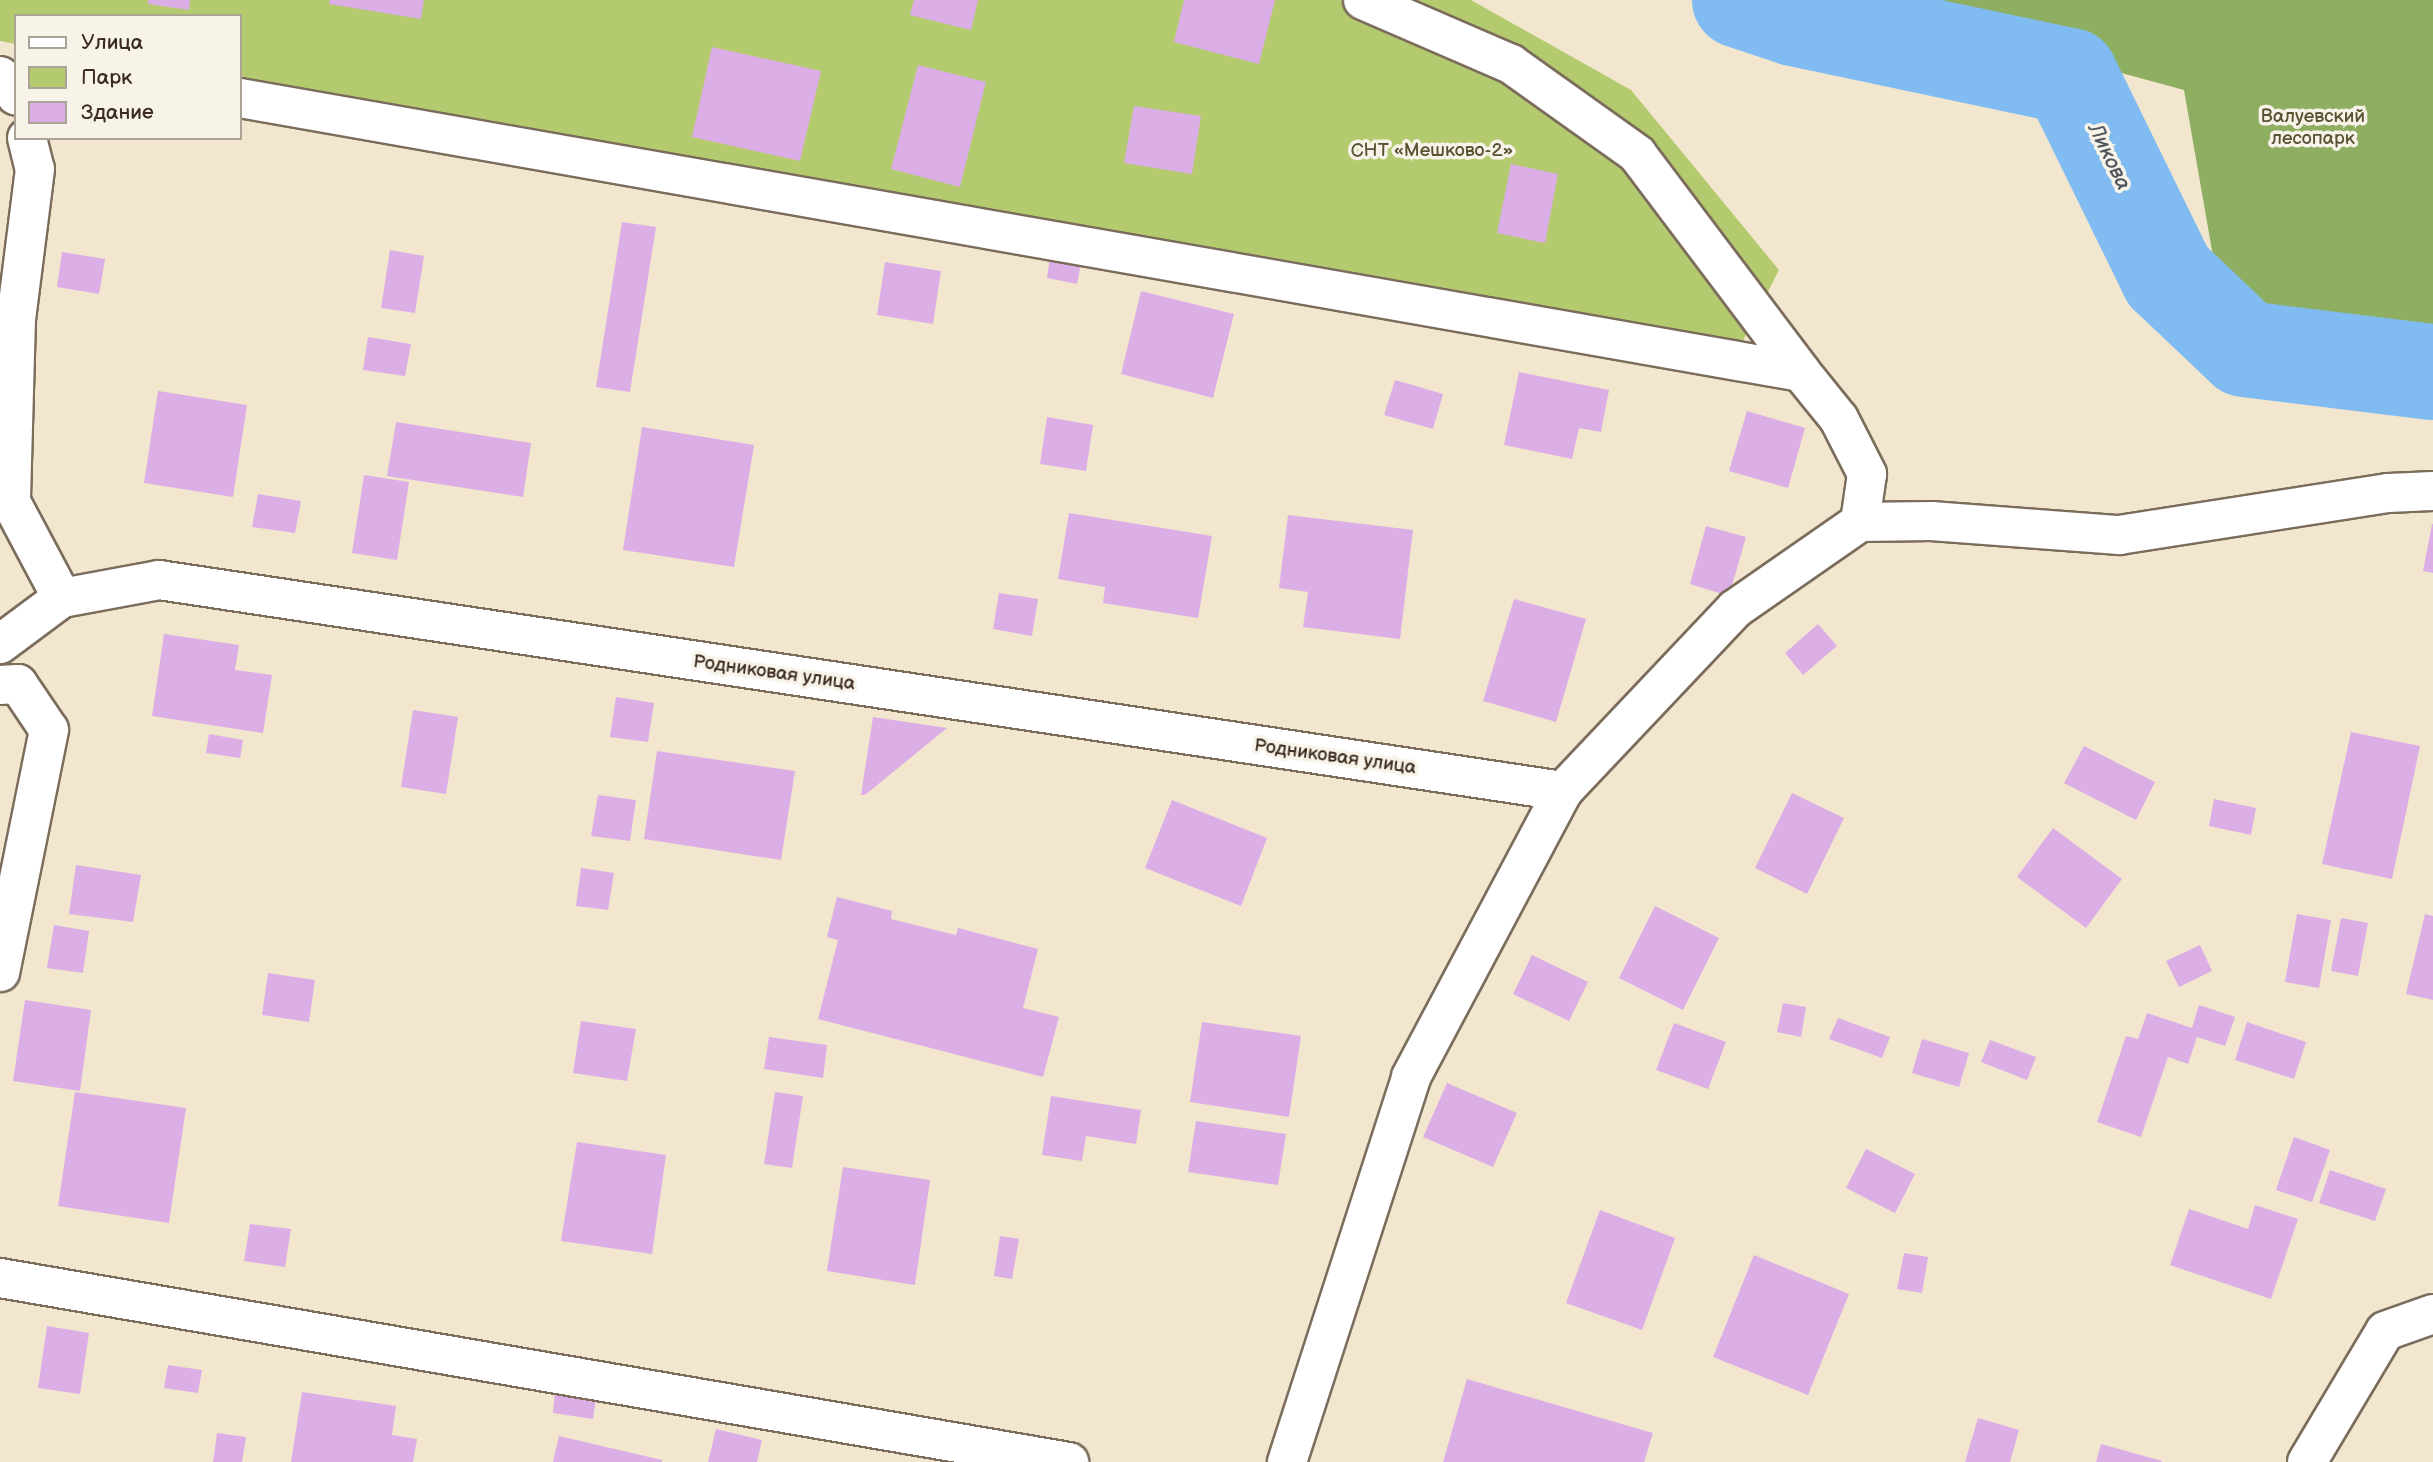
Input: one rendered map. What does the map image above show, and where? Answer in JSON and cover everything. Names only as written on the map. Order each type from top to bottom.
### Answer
[{"type":"street","points":[[1363,0],[1511,64],[1637,154],[1839,419],[1867,474],[1860,523]]},
{"type":"street","points":[[242,98],[1801,372]]},
{"type":"street","points":[[28,140],[35,169],[16,318],[11,502],[62,598]]},
{"type":"street","points":[[1287,1462],[1411,1077],[1563,791],[1735,609],[1860,523],[1931,521],[2119,536],[2433,491]]},
{"type":"street","name":"Родниковая улица","points":[[0,644],[62,598],[159,580],[1563,791]]},
{"type":"street","points":[[0,685],[18,684],[49,730],[0,972]]},
{"type":"street","points":[[0,1278],[1069,1462]]},
{"type":"street","points":[[2306,1462],[2385,1331],[2433,1314]]},
{"type":"green space","name":"СНТ «Мешково-2»","points":[[0,0],[1471,0],[1631,90],[1779,270],[1735,356],[242,84],[242,14],[14,14],[14,44],[0,41]]},
{"type":"green space","name":"Валуевский лесопарк","points":[[1812,0],[2433,0],[2433,400],[2234,377],[2184,90],[1966,31]]},
{"type":"building","points":[[148,0],[190,0],[189,10],[148,4]]},
{"type":"building","points":[[330,0],[424,0],[421,19],[329,4]]},
{"type":"building","points":[[914,0],[978,0],[971,30],[910,15]]},
{"type":"building","points":[[1184,0],[1275,0],[1259,64],[1174,42]]},
{"type":"building","points":[[712,47],[821,71],[800,161],[692,137]]},
{"type":"building","points":[[918,65],[986,82],[960,187],[891,169]]},
{"type":"building","points":[[1134,106],[1201,116],[1192,174],[1124,163]]},
{"type":"building","points":[[1511,164],[1558,174],[1545,243],[1497,233]]},
{"type":"building","points":[[622,222],[656,227],[630,392],[596,387]]},
{"type":"building","points":[[390,250],[424,256],[415,313],[381,308]]},
{"type":"building","points":[[62,252],[105,259],[99,294],[57,287]]},
{"type":"building","points":[[1050,258],[1081,263],[1077,284],[1047,278]]},
{"type":"building","points":[[885,262],[941,271],[933,324],[877,315]]},
{"type":"building","points":[[1141,291],[1234,314],[1213,398],[1121,374]]},
{"type":"building","points":[[368,337],[411,344],[405,376],[363,370]]},
{"type":"building","points":[[1519,372],[1609,390],[1601,432],[1579,428],[1572,459],[1504,445]]},
{"type":"building","points":[[1395,380],[1443,394],[1433,429],[1384,415]]},
{"type":"building","points":[[158,391],[247,405],[233,497],[144,483]]},
{"type":"building","points":[[1747,411],[1805,428],[1788,488],[1729,471]]},
{"type":"building","points":[[1047,417],[1093,425],[1086,471],[1040,464]]},
{"type":"building","points":[[396,422],[531,443],[523,497],[387,476]]},
{"type":"building","points":[[642,427],[754,445],[734,567],[623,550]]},
{"type":"building","points":[[364,475],[409,482],[397,560],[352,553]]},
{"type":"building","points":[[258,494],[301,501],[295,533],[252,527]]},
{"type":"building","points":[[1069,513],[1212,536],[1198,618],[1103,603],[1105,587],[1058,579]]},
{"type":"building","points":[[1288,515],[1413,530],[1400,639],[1303,627],[1308,592],[1279,588]]},
{"type":"building","points":[[2433,524],[2433,573],[2423,571]]},
{"type":"building","points":[[1706,526],[1746,537],[1729,596],[1690,584]]},
{"type":"building","points":[[999,593],[1038,599],[1032,636],[993,629]]},
{"type":"building","points":[[1514,599],[1586,619],[1556,722],[1483,701]]},
{"type":"building","points":[[1818,624],[1837,646],[1803,675],[1785,653]]},
{"type":"building","points":[[164,634],[239,645],[235,670],[272,675],[263,733],[152,716]]},
{"type":"building","points":[[616,697],[654,703],[648,742],[610,737]]},
{"type":"building","points":[[413,710],[458,717],[446,794],[401,787]]},
{"type":"building","points":[[873,717],[947,728],[865,795],[861,795]]},
{"type":"building","points":[[2351,732],[2420,746],[2392,879],[2322,864]]},
{"type":"building","points":[[209,734],[243,740],[240,758],[206,753]]},
{"type":"building","points":[[2084,746],[2155,782],[2136,820],[2064,783]]},
{"type":"building","points":[[657,751],[795,771],[781,860],[644,839]]},
{"type":"building","points":[[1792,793],[1844,818],[1807,894],[1755,868]]},
{"type":"building","points":[[598,795],[636,800],[630,841],[591,836]]},
{"type":"building","points":[[2214,799],[2256,808],[2251,835],[2209,826]]},
{"type":"building","points":[[1172,800],[1267,838],[1241,906],[1145,868]]},
{"type":"building","points":[[2053,828],[2122,879],[2086,928],[2017,877]]},
{"type":"building","points":[[76,865],[141,875],[133,922],[69,914]]},
{"type":"building","points":[[581,868],[614,873],[608,910],[576,906]]},
{"type":"building","points":[[837,897],[892,911],[891,919],[956,935],[958,928],[1038,949],[1023,1008],[1059,1017],[1043,1077],[818,1019],[838,940],[827,937]]},
{"type":"building","points":[[1655,906],[1719,938],[1683,1010],[1619,978]]},
{"type":"building","points":[[2297,914],[2331,920],[2319,988],[2285,982]]},
{"type":"building","points":[[2425,914],[2433,916],[2433,1000],[2406,994]]},
{"type":"building","points":[[2341,918],[2368,923],[2358,976],[2331,971]]},
{"type":"building","points":[[54,925],[89,931],[83,973],[47,968]]},
{"type":"building","points":[[2200,945],[2212,971],[2179,987],[2166,961]]},
{"type":"building","points":[[1532,955],[1588,982],[1569,1021],[1513,994]]},
{"type":"building","points":[[268,973],[315,980],[309,1022],[262,1015]]},
{"type":"building","points":[[25,1000],[91,1010],[80,1091],[13,1081]]},
{"type":"building","points":[[1783,1003],[1806,1007],[1801,1037],[1777,1032]]},
{"type":"building","points":[[2199,1005],[2235,1017],[2225,1046],[2197,1037],[2188,1064],[2168,1057],[2141,1137],[2097,1122],[2126,1036],[2138,1039],[2147,1013],[2192,1028]]},
{"type":"building","points":[[1838,1018],[1890,1037],[1882,1058],[1829,1039]]},
{"type":"building","points":[[581,1021],[636,1029],[627,1081],[573,1073]]},
{"type":"building","points":[[1202,1022],[1301,1036],[1289,1117],[1190,1102]]},
{"type":"building","points":[[2247,1022],[2306,1042],[2294,1079],[2235,1060]]},
{"type":"building","points":[[1674,1023],[1726,1042],[1708,1089],[1656,1070]]},
{"type":"building","points":[[769,1037],[827,1045],[823,1078],[764,1069]]},
{"type":"building","points":[[1922,1039],[1969,1053],[1959,1087],[1912,1073]]},
{"type":"building","points":[[1990,1040],[2036,1057],[2027,1080],[1981,1062]]},
{"type":"building","points":[[1447,1083],[1517,1113],[1493,1167],[1423,1137]]},
{"type":"building","points":[[75,1092],[186,1108],[169,1223],[58,1206]]},
{"type":"building","points":[[775,1092],[803,1096],[792,1168],[764,1164]]},
{"type":"building","points":[[1051,1096],[1141,1110],[1136,1144],[1086,1136],[1082,1161],[1042,1155]]},
{"type":"building","points":[[1196,1121],[1286,1134],[1278,1185],[1188,1172]]},
{"type":"building","points":[[2294,1137],[2330,1150],[2312,1202],[2276,1190]]},
{"type":"building","points":[[577,1142],[666,1155],[652,1254],[561,1241]]},
{"type":"building","points":[[1866,1149],[1915,1174],[1895,1213],[1846,1188]]},
{"type":"building","points":[[843,1167],[930,1180],[915,1285],[827,1271]]},
{"type":"building","points":[[2330,1170],[2386,1189],[2375,1221],[2319,1203]]},
{"type":"building","points":[[2255,1205],[2298,1219],[2271,1299],[2170,1265],[2189,1209],[2248,1229]]},
{"type":"building","points":[[1600,1210],[1675,1238],[1642,1330],[1566,1303]]},
{"type":"building","points":[[250,1224],[291,1229],[285,1267],[244,1261]]},
{"type":"building","points":[[1000,1236],[1019,1239],[1012,1279],[994,1276]]},
{"type":"building","points":[[1904,1253],[1928,1257],[1922,1293],[1897,1289]]},
{"type":"building","points":[[1754,1255],[1849,1294],[1808,1395],[1713,1357]]},
{"type":"building","points":[[47,1326],[89,1333],[80,1394],[38,1388]]},
{"type":"building","points":[[168,1365],[202,1370],[198,1393],[164,1388]]},
{"type":"building","points":[[1467,1379],[1653,1433],[1644,1462],[1443,1462]]},
{"type":"building","points":[[302,1392],[396,1406],[392,1435],[417,1439],[413,1462],[291,1462]]},
{"type":"building","points":[[555,1392],[596,1398],[593,1419],[553,1413]]},
{"type":"building","points":[[1978,1418],[2019,1430],[2010,1462],[1965,1462]]},
{"type":"building","points":[[716,1429],[762,1440],[757,1462],[708,1462]]},
{"type":"building","points":[[217,1433],[246,1437],[242,1462],[213,1462]]},
{"type":"building","points":[[559,1436],[662,1460],[662,1462],[553,1462]]},
{"type":"building","points":[[2101,1444],[2162,1461],[2162,1462],[2096,1462]]},
{"type":"waterway","name":"Ликова","points":[[1740,0],[1794,18],[2070,76],[2168,276],[2245,349],[2433,372]]}]
